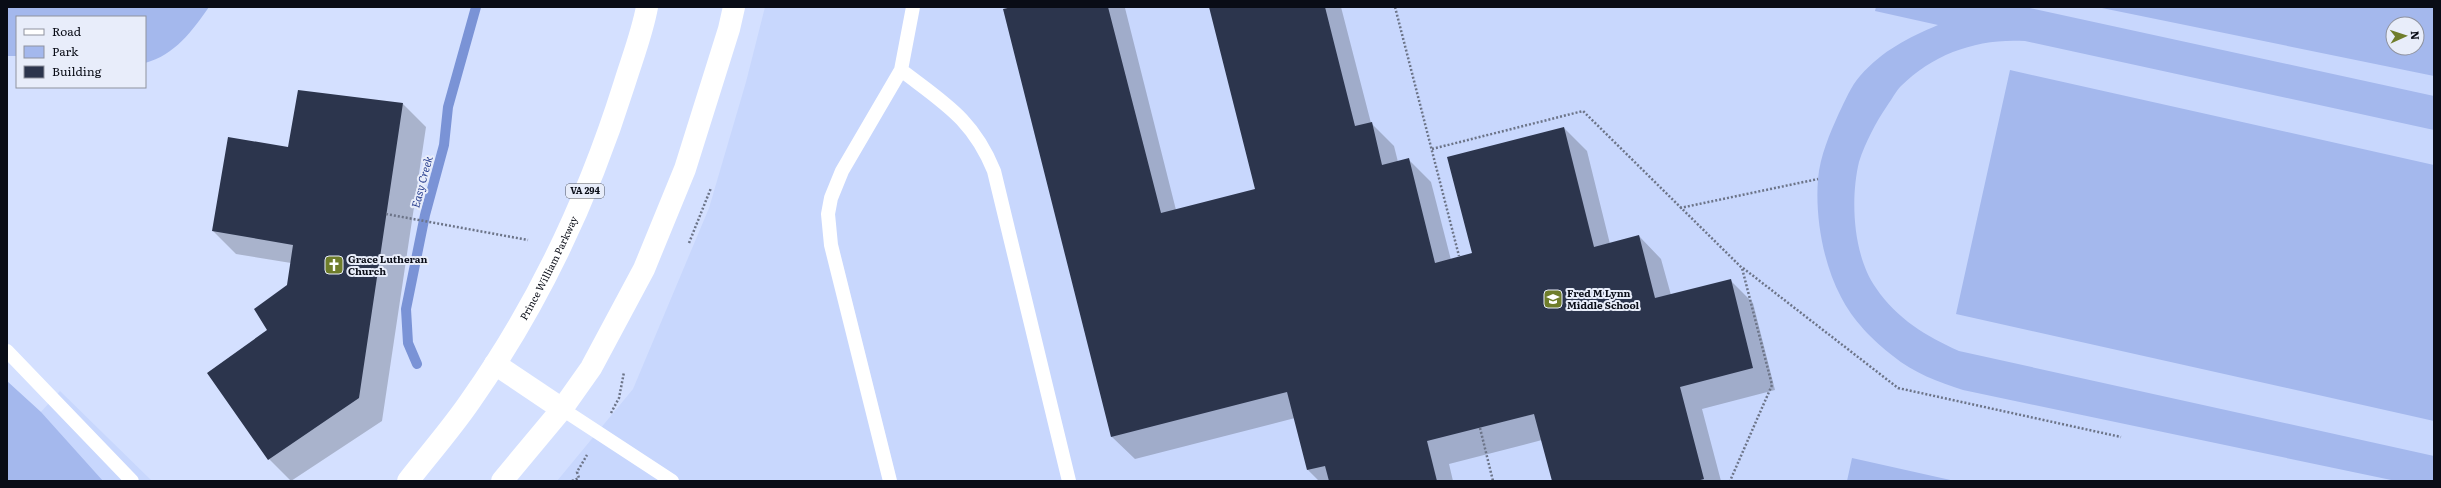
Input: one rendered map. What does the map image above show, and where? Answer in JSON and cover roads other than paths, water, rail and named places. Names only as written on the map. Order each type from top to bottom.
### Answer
[{"type":"main road","name":"Prince William Parkway","points":[[408,481],[471,401],[495,364],[517,328],[570,228],[612,126],[643,26],[647,7]]},
{"type":"main road","points":[[502,481],[562,409],[590,368],[644,269],[685,170],[729,29],[734,7]]},
{"type":"main road","points":[[495,364],[562,409]]},
{"type":"lane","points":[[890,481],[831,245],[828,214],[831,198],[842,171],[901,70],[913,7]]},
{"type":"lane","points":[[901,70],[961,117],[985,150],[994,171],[1069,481]]},
{"type":"lane","points":[[7,351],[132,481]]},
{"type":"lane","points":[[562,409],[672,481]]},
{"type":"waterway","name":"Easy Creek","points":[[417,364],[408,343],[406,309],[425,215],[444,145],[448,107],[476,7]]},
{"type":"place","name":"Grace Lutheran Church","points":[[334,265]]},
{"type":"place","name":"Fred M Lynn Middle School","points":[[1553,299]]}]
